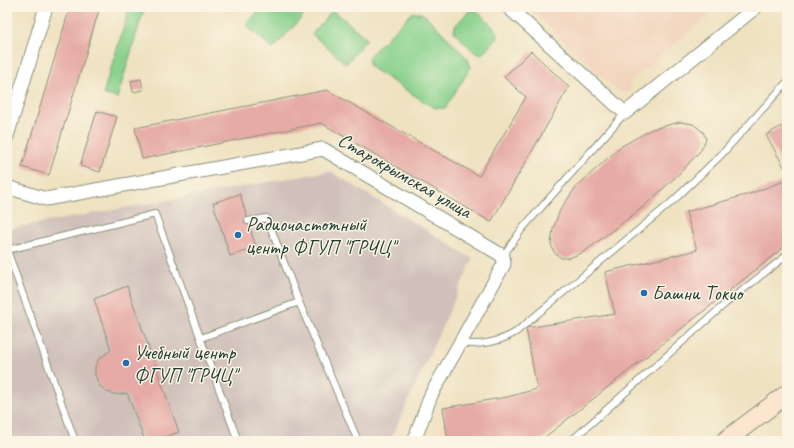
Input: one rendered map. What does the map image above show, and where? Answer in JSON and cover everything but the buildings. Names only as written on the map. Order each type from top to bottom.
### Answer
[{"type":"main road","points":[[725,441],[787,394]]},
{"type":"street","points":[[7,136],[46,7]]},
{"type":"street","points":[[508,7],[625,113],[756,7]]},
{"type":"street","name":"Старокрымская улица","points":[[7,187],[46,199],[323,149],[504,256]]},
{"type":"street","points":[[414,441],[431,396],[504,264],[504,256]]},
{"type":"lane","points":[[460,343],[471,345],[503,340],[516,332],[673,201],[721,155],[787,82]]},
{"type":"lane","points":[[504,256],[522,229],[625,113]]},
{"type":"lane","points":[[75,441],[7,250],[155,214],[238,441]]},
{"type":"lane","points":[[248,221],[267,218],[299,302],[358,441]]},
{"type":"lane","points":[[571,441],[725,304],[787,255]]},
{"type":"lane","points":[[201,338],[299,302]]},
{"type":"shaded area","points":[[528,7],[717,7],[631,81],[630,92],[619,92]]},
{"type":"shaded area","points":[[330,171],[473,259],[390,441],[7,441],[7,229]]},
{"type":"green space","points":[[130,7],[144,9],[117,98],[103,94]]},
{"type":"green space","points":[[262,7],[311,7],[273,49],[246,25]]},
{"type":"green space","points":[[471,9],[478,12],[498,32],[497,39],[481,55],[474,52],[454,32],[455,26]]},
{"type":"green space","points":[[333,10],[367,39],[346,64],[312,34]]},
{"type":"green space","points":[[412,13],[421,13],[427,17],[468,59],[471,67],[445,108],[436,108],[428,104],[370,67],[368,58]]},
{"type":"place","name":"Радиочастотный центр ФГУП \"ГРЧЦ\"","points":[[238,235]]},
{"type":"place","name":"Башни Токио","points":[[644,293]]},
{"type":"place","name":"Учебный центр ФГУП \"ГРЧЦ\"","points":[[126,363]]}]
